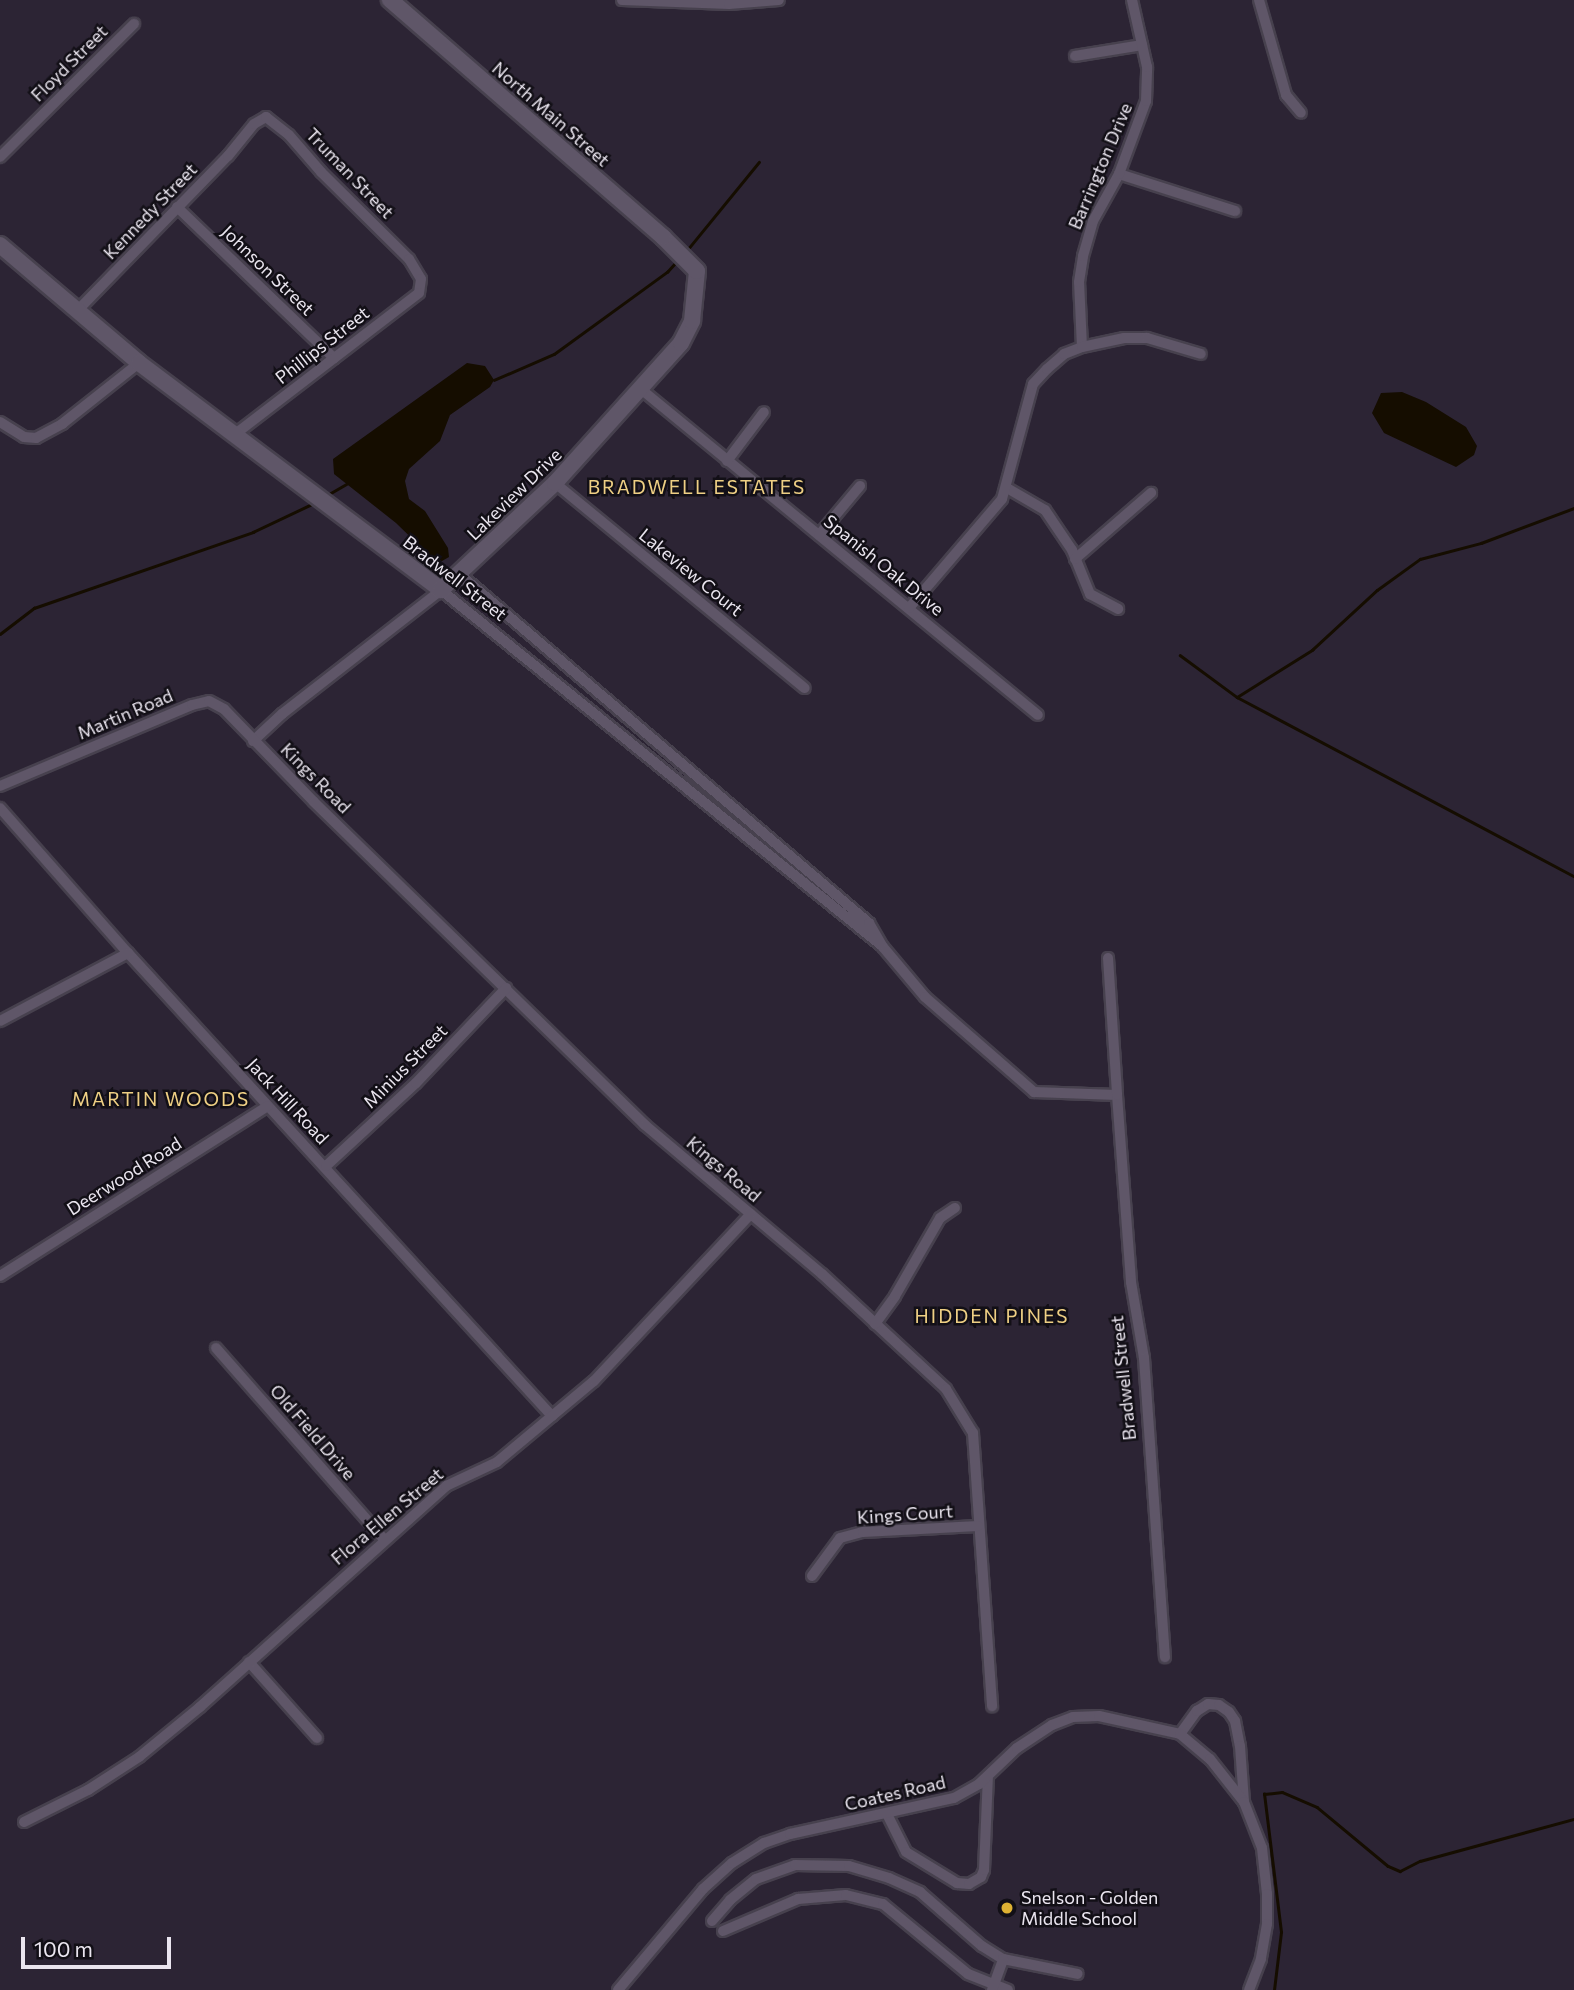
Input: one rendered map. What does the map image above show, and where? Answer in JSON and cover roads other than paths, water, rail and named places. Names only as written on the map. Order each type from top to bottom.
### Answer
[{"type":"street","name":"North Main Street","points":[[390,0],[685,259]]},
{"type":"street","points":[[624,0],[729,4],[779,0]]},
{"type":"street","name":"Barrington Drive","points":[[1082,347],[1079,282],[1083,256],[1093,221],[1119,174],[1146,101],[1147,67],[1132,0]]},
{"type":"street","points":[[1259,0],[1286,96],[1301,113]]},
{"type":"street","name":"Floyd Street","points":[[0,157],[134,24]]},
{"type":"street","points":[[1075,56],[1142,45]]},
{"type":"street","name":"Truman Street","points":[[245,134],[266,117],[289,135],[321,172],[409,259],[421,279]]},
{"type":"street","name":"Kennedy Street","points":[[78,310],[245,134]]},
{"type":"street","points":[[1119,174],[1235,211]]},
{"type":"street","name":"Johnson Street","points":[[177,207],[334,358]]},
{"type":"street","name":"Bradwell Street","points":[[0,245],[139,363],[441,590],[883,947]]},
{"type":"street","name":"Lakeview Drive","points":[[253,741],[282,714],[441,590],[555,483],[642,390],[681,343],[692,321],[697,271],[685,259]]},
{"type":"street","name":"Phillips Street","points":[[235,434],[419,293],[421,279]]},
{"type":"street","points":[[909,608],[1003,499],[1033,384],[1064,354],[1082,347],[1124,338],[1147,338],[1200,354]]},
{"type":"street","points":[[0,422],[24,437],[37,438],[62,424],[139,363]]},
{"type":"street","name":"Spanish Oak Drive","points":[[642,390],[1038,715]]},
{"type":"street","points":[[727,461],[764,412]]},
{"type":"street","name":"Lakeview Court","points":[[555,483],[805,688]]},
{"type":"street","points":[[819,535],[860,486]]},
{"type":"street","points":[[1007,488],[1035,501],[1057,523],[1090,594],[1118,609]]},
{"type":"street","points":[[1075,559],[1151,492]]},
{"type":"street","name":"Bradwell Street","points":[[458,573],[869,923],[903,974],[943,1015],[1034,1091],[1117,1095]]},
{"type":"street","name":"Martin Road","points":[[0,786],[192,705],[209,701],[224,709],[253,741]]},
{"type":"street","name":"Kings Road","points":[[253,741],[645,1125],[751,1214],[946,1389],[967,1419],[973,1433],[992,1706]]},
{"type":"street","name":"Jack Hill Road","points":[[0,808],[128,953],[326,1166],[552,1416]]},
{"type":"street","points":[[0,1021],[128,953]]},
{"type":"street","name":"Bradwell Street","points":[[1108,958],[1131,1282],[1144,1358],[1165,1657]]},
{"type":"street","name":"Minius Street","points":[[326,1166],[416,1083],[506,988]]},
{"type":"street","name":"Deerwood Road","points":[[0,1276],[268,1106]]},
{"type":"street","points":[[875,1324],[895,1296],[940,1217],[956,1208]]},
{"type":"street","name":"Flora Ellen Street","points":[[24,1822],[88,1790],[139,1757],[201,1707],[384,1539],[446,1486],[497,1462],[594,1381],[751,1214]]},
{"type":"street","name":"Old Field Drive","points":[[216,1348],[384,1539]]},
{"type":"street","name":"Kings Court","points":[[812,1576],[840,1538],[863,1532],[978,1526]]},
{"type":"street","points":[[249,1662],[317,1738]]},
{"type":"street","points":[[1180,1734],[1197,1711],[1209,1704],[1219,1705],[1229,1712],[1235,1721],[1240,1746],[1244,1802]]},
{"type":"street","name":"Coates Road","points":[[618,1990],[703,1889],[732,1863],[764,1843],[790,1834],[954,1798],[988,1776],[1017,1748],[1052,1725],[1073,1717],[1099,1716],[1180,1734],[1210,1759],[1244,1802],[1262,1848],[1267,1894],[1267,1924],[1261,1959],[1248,1990]]},
{"type":"street","points":[[887,1814],[906,1852],[957,1883],[969,1884],[981,1877],[984,1870],[988,1776]]},
{"type":"street","points":[[712,1921],[730,1900],[756,1880],[795,1865],[849,1866],[889,1878],[920,1892],[982,1946],[1003,1959],[1078,1974]]},
{"type":"street","points":[[723,1931],[798,1899],[846,1895],[883,1904],[968,1974],[993,1988],[1008,1990]]},
{"type":"street","points":[[993,1988],[1003,1959]]},
{"type":"waterway","points":[[688,249],[759,162]]},
{"type":"waterway","points":[[494,380],[554,354],[667,272],[676,262]]},
{"type":"waterway","points":[[329,494],[346,484]]},
{"type":"waterway","points":[[0,634],[34,608],[253,532],[312,504]]},
{"type":"waterway","points":[[1237,697],[1312,650],[1377,590],[1420,559],[1481,543],[1574,508]]},
{"type":"waterway","points":[[1180,655],[1237,697],[1574,876]]},
{"type":"waterway","points":[[1274,1990],[1281,1932],[1264,1794],[1282,1792],[1317,1807],[1388,1866],[1400,1871],[1420,1861],[1574,1819]]},
{"type":"place","name":"Snelson - Golden Middle School","points":[[1007,1908]]},
{"type":"district","name":"BRADWELL ESTATES","points":[[697,487]]},
{"type":"district","name":"MARTIN WOODS","points":[[161,1099]]},
{"type":"district","name":"HIDDEN PINES","points":[[992,1316]]}]
